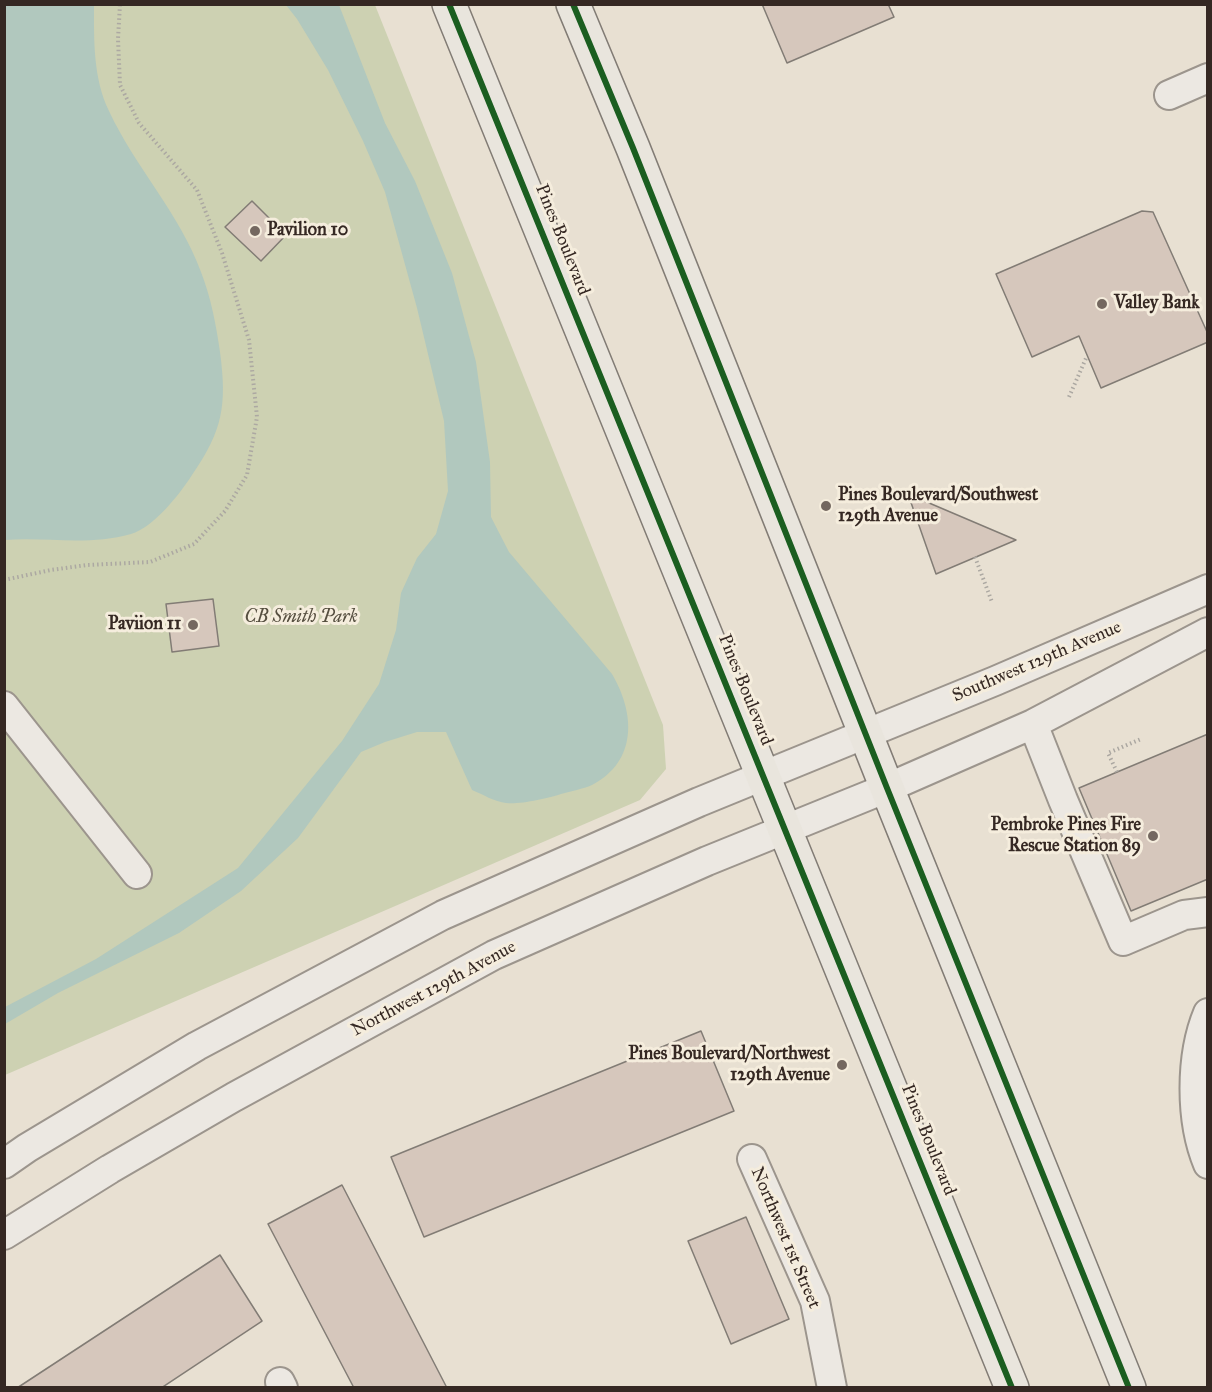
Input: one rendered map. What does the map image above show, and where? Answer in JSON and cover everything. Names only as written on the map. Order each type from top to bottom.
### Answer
[{"type":"highway","name":"Pines Boulevard","points":[[449,4],[1012,1388]]},
{"type":"highway","points":[[573,4],[642,170],[886,788],[1129,1388]]},
{"type":"street","points":[[1169,95],[1208,78]]},
{"type":"street","name":"Southwest 129th Avenue","points":[[865,733],[995,681],[1208,589]]},
{"type":"street","points":[[886,788],[1033,724],[1208,632]]},
{"type":"street","points":[[4,706],[137,874]]},
{"type":"street","points":[[1033,724],[1123,941],[1184,915],[1208,912]]},
{"type":"street","points":[[4,1164],[197,1046],[442,915],[865,733]]},
{"type":"street","name":"Northwest 129th Avenue","points":[[4,1235],[110,1169],[234,1097],[494,955],[707,861],[886,788]]},
{"type":"street","points":[[1205,1020],[1196,1058],[1195,1086],[1197,1121],[1208,1164]]},
{"type":"street","name":"Northwest 1st Street","points":[[752,1159],[816,1301],[832,1388]]},
{"type":"path","points":[[4,580],[75,567],[150,562],[194,544],[225,511],[247,475],[257,417],[249,340],[222,253],[197,190],[139,123],[120,85],[118,39],[120,4]]},
{"type":"path","points":[[1069,397],[1087,356]]},
{"type":"path","points":[[975,556],[992,602]]},
{"type":"path","points":[[1117,772],[1108,753],[1141,739]]},
{"type":"green space","name":"CB Smith Park","points":[[5,5],[375,5],[663,725],[666,769],[640,800],[5,1075]]},
{"type":"shaded area","points":[[5,4],[94,5],[97,72],[104,98],[131,152],[170,210],[192,251],[205,282],[215,321],[223,387],[220,416],[210,444],[187,483],[157,518],[140,530],[115,538],[5,540]]},
{"type":"shaded area","points":[[286,5],[339,5],[385,123],[415,181],[452,273],[476,362],[490,462],[491,517],[509,552],[612,674],[620,689],[628,720],[625,750],[618,763],[607,775],[592,785],[541,799],[511,803],[497,801],[472,790],[446,732],[417,732],[361,752],[298,838],[241,891],[179,933],[58,993],[5,1024],[5,1007],[96,959],[238,868],[342,741],[379,684],[396,630],[401,593],[417,558],[436,534],[448,491],[444,421],[417,308],[385,192],[328,70]]},
{"type":"building","points":[[762,4],[888,4],[894,17],[787,63]]},
{"type":"building","name":"Pavilion 10","points":[[252,201],[286,235],[261,261],[225,227]]},
{"type":"building","name":"Valley Bank","points":[[1142,211],[1153,212],[1208,334],[1208,342],[1101,388],[1079,336],[1032,357],[996,274]]},
{"type":"building","points":[[908,494],[1016,540],[936,574]]},
{"type":"building","name":"Paviion 11","points":[[213,599],[219,646],[172,652],[166,604]]},
{"type":"building","name":"Pembroke Pines Fire Rescue Station 89","points":[[1208,734],[1208,879],[1131,911],[1079,788]]},
{"type":"building","points":[[701,1031],[734,1111],[424,1237],[391,1157]]},
{"type":"building","points":[[342,1185],[447,1388],[354,1388],[268,1224]]},
{"type":"building","points":[[746,1217],[789,1319],[731,1344],[688,1241]]},
{"type":"building","points":[[220,1255],[262,1321],[161,1388],[17,1388]]},
{"type":"cycle path","points":[[449,4],[1012,1388]]},
{"type":"cycle path","points":[[573,4],[633,148],[887,788],[1129,1388]]},
{"type":"place","name":"Pavilion 10","points":[[255,231]]},
{"type":"place","name":"Valley Bank","points":[[1102,304]]},
{"type":"place","name":"Pines Boulevard/Southwest 129th Avenue","points":[[826,506]]},
{"type":"place","name":"Paviion 11","points":[[193,625]]},
{"type":"place","name":"Pembroke Pines Fire Rescue Station 89","points":[[1153,836]]},
{"type":"place","name":"Pines Boulevard/Northwest 129th Avenue","points":[[842,1065]]}]
